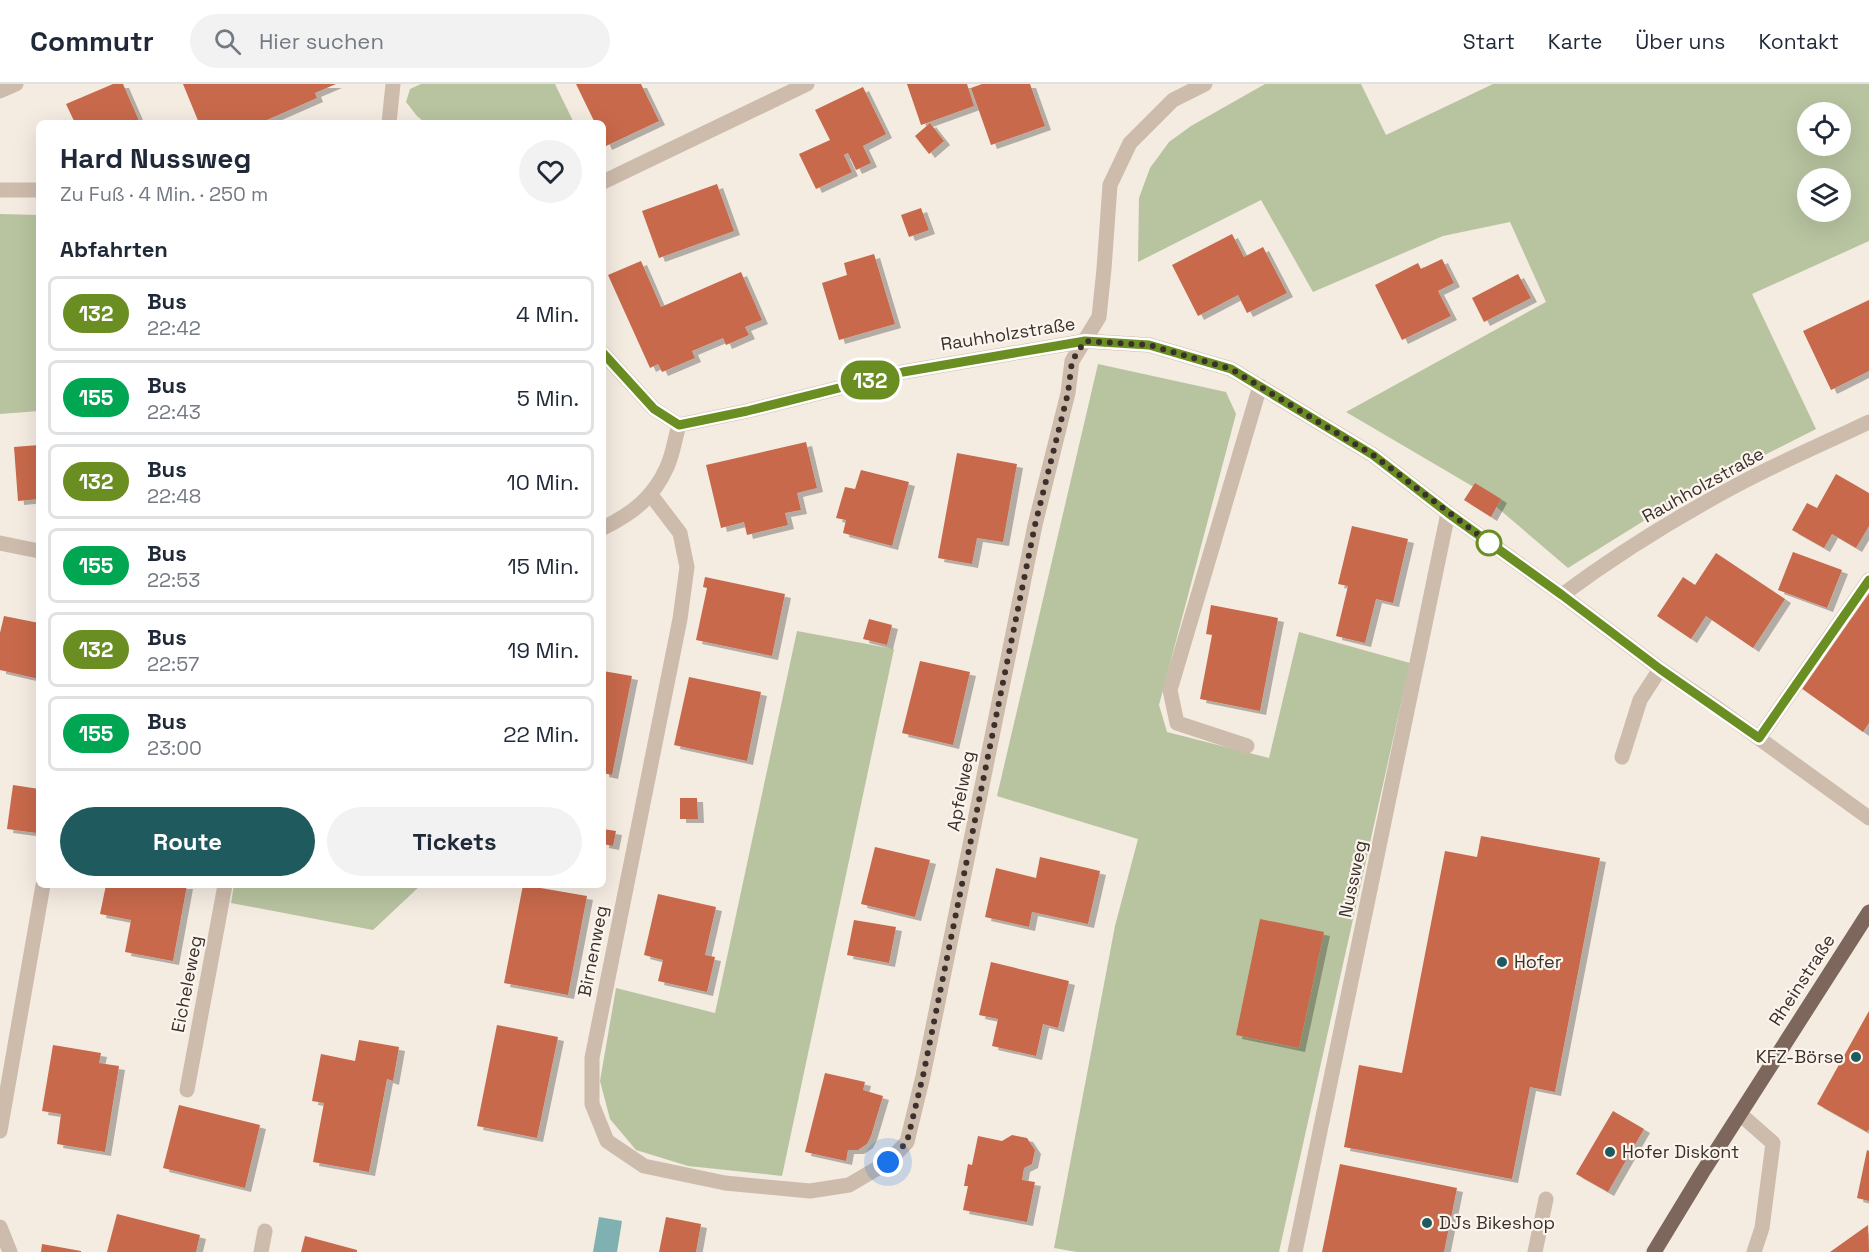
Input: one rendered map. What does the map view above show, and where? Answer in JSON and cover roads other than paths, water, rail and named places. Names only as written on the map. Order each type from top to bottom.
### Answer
[{"type":"main road","name":"Rheinstraße","points":[[1654,1252],[1869,912]]},
{"type":"street","points":[[0,91],[16,84]]},
{"type":"street","points":[[606,181],[807,84]]},
{"type":"street","name":"Apfelweg","points":[[810,1191],[849,1185],[888,1162],[907,1142],[923,1076],[1035,525],[1068,393],[1072,361],[1099,317],[1110,185],[1130,143],[1173,100],[1205,84]]},
{"type":"street","points":[[389,120],[395,85]]},
{"type":"street","points":[[0,190],[36,190]]},
{"type":"street","name":"Rauhholzstraße","points":[[679,425],[747,411],[903,372],[1085,341],[1149,345],[1231,369],[1373,455],[1660,669],[1869,818]]},
{"type":"street","points":[[606,356],[654,409],[679,425],[668,466],[651,495],[621,519],[606,526]]},
{"type":"street","points":[[1247,746],[1177,723],[1170,690],[1260,386]]},
{"type":"street","name":"Rauhholzstraße","points":[[1562,595],[1583,579],[1679,518],[1738,485],[1869,422]]},
{"type":"street","name":"Birnenweg","points":[[651,495],[680,533],[687,567],[677,631],[592,1058],[592,1104],[607,1142],[644,1167],[725,1183],[810,1191]]},
{"type":"street","name":"Nussweg","points":[[1295,1252],[1448,513]]},
{"type":"street","points":[[0,543],[36,550]]},
{"type":"street","points":[[1759,738],[1869,580]]},
{"type":"street","points":[[1622,757],[1640,700],[1660,669]]},
{"type":"street","points":[[0,1131],[42,888]]},
{"type":"street","name":"Eicheleweg","points":[[187,1090],[224,888]]},
{"type":"street","points":[[1740,1114],[1773,1143],[1762,1228],[1754,1252]]},
{"type":"street","points":[[1535,1252],[1546,1199]]},
{"type":"street","points":[[0,1227],[10,1252]]},
{"type":"street","points":[[261,1252],[265,1231]]},
{"type":"water","points":[[599,1217],[622,1221],[617,1252],[593,1252]]},
{"type":"place","name":"Hofer","points":[[1502,962]]},
{"type":"place","name":"KFZ-Börse","points":[[1856,1057]]},
{"type":"place","name":"Hofer Diskont","points":[[1610,1152]]},
{"type":"place","name":"DJs Bikeshop","points":[[1427,1223]]}]
